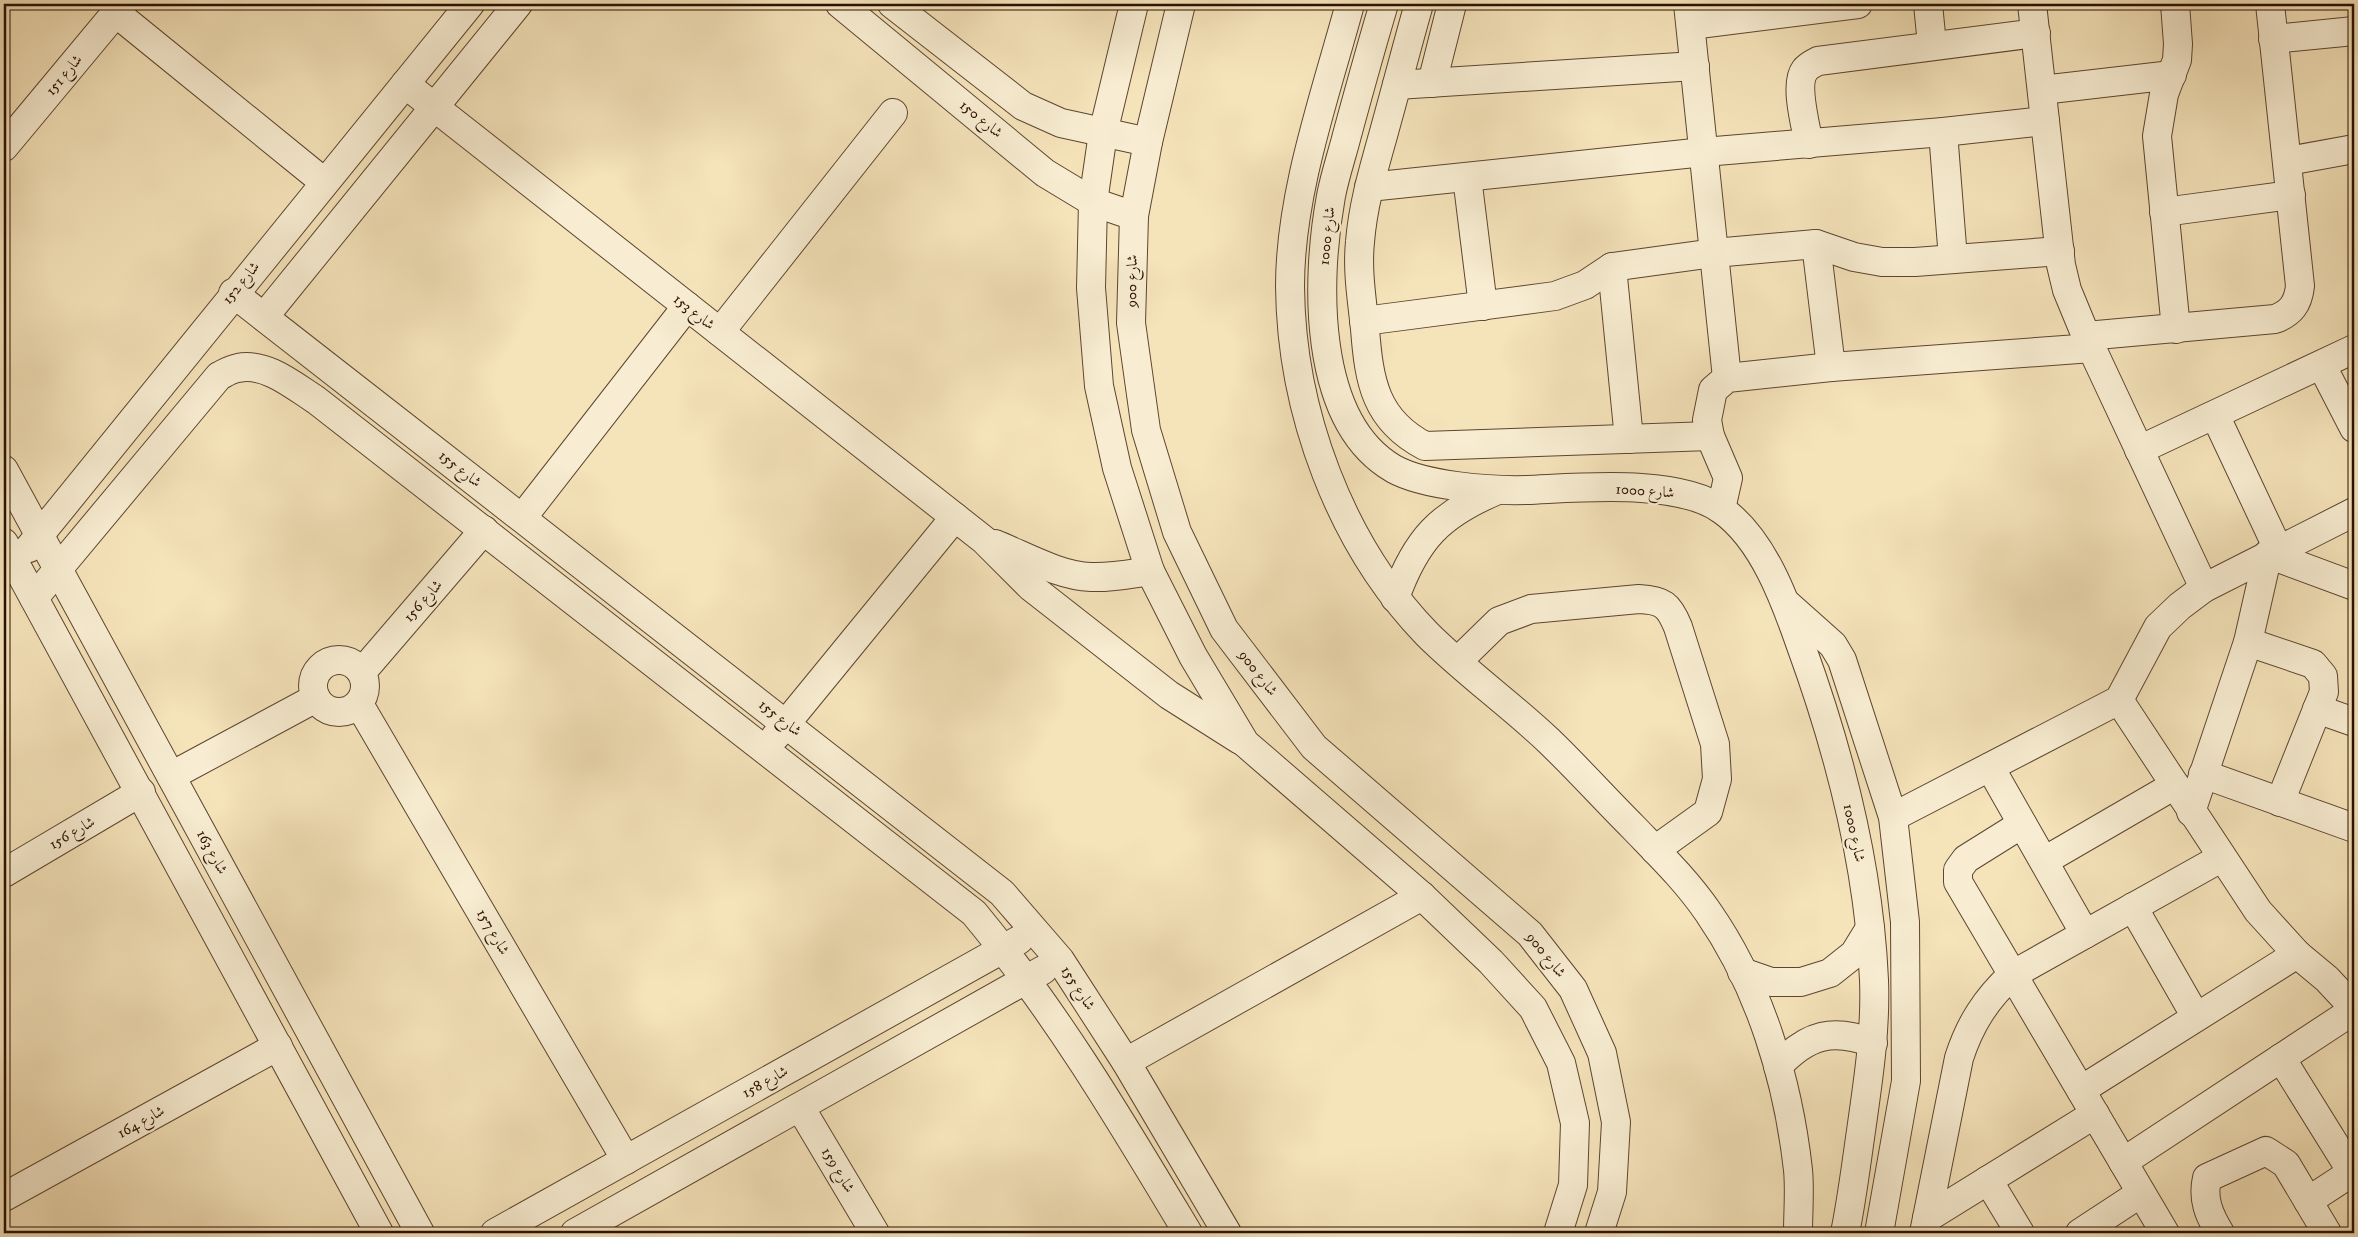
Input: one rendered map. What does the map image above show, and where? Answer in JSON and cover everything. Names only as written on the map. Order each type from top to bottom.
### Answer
[{"type":"street","name":"شارع 152","points":[[10,554],[39,535],[233,293],[470,4]]},
{"type":"street","points":[[264,317],[433,106],[518,4]]},
{"type":"street","name":"شارع 150","points":[[840,4],[1045,173],[1093,202],[1134,216]]},
{"type":"street","points":[[892,4],[1023,106],[1060,123],[1148,142]]},
{"type":"street","points":[[1134,4],[1103,133],[1093,202],[1091,288],[1099,386],[1117,468],[1150,571],[1193,656],[1246,743]]},
{"type":"street","name":"شارع 900","points":[[1181,4],[1148,142],[1134,216],[1131,323],[1146,430],[1177,532],[1224,629],[1314,747],[1530,934],[1573,989],[1602,1053],[1616,1122],[1612,1192],[1599,1233]]},
{"type":"street","points":[[1350,4],[1298,197],[1291,245],[1290,289],[1293,330],[1301,389],[1317,445],[1330,479],[1361,546],[1395,598],[1428,635],[1548,741],[1681,876],[1709,913],[1742,972],[1756,1004],[1778,1066],[1786,1098],[1798,1172],[1798,1233]]},
{"type":"street","name":"شارع 1000","points":[[1384,4],[1332,193],[1325,239],[1324,318],[1326,349],[1334,384],[1346,416],[1361,440],[1392,468],[1415,478],[1498,490],[1656,489],[1681,494],[1721,509],[1744,532],[1762,556],[1786,603],[1815,683],[1844,784],[1861,860],[1870,928],[1874,983],[1873,1043],[1845,1233]]},
{"type":"street","points":[[1419,4],[1369,187],[1360,244],[1359,272],[1368,366],[1377,397],[1395,425],[1407,436],[1426,446],[1710,436]]},
{"type":"street","points":[[1432,82],[1452,4]]},
{"type":"street","points":[[1726,378],[1690,14],[1858,4]]},
{"type":"street","points":[[1928,4],[1932,44]]},
{"type":"street","points":[[2032,4],[2060,251],[2067,290],[2089,342],[2204,588]]},
{"type":"street","points":[[2175,4],[2178,44],[2177,60],[2158,115],[2157,136],[2176,329]]},
{"type":"street","points":[[1721,509],[1728,478],[1724,463],[1710,436],[1707,420],[1709,402],[1713,390],[1726,378],[2089,342],[2176,329],[2275,319],[2285,315],[2294,308],[2299,298],[2300,286],[2270,4]]},
{"type":"street","points":[[120,8],[324,182]]},
{"type":"street","name":"شارع 151","points":[[4,147],[120,8]]},
{"type":"street","points":[[2273,39],[2354,31]]},
{"type":"street","points":[[1809,144],[1800,93],[1801,78],[1806,69],[1818,61],[1932,44],[2036,33]]},
{"type":"street","points":[[1397,85],[1695,66]]},
{"type":"street","points":[[2042,90],[2172,75]]},
{"type":"street","name":"شارع 153","points":[[404,84],[984,540]]},
{"type":"street","points":[[720,332],[893,113]]},
{"type":"street","points":[[1369,187],[1704,152],[1943,132],[2045,121]]},
{"type":"street","points":[[1943,132],[1953,259]]},
{"type":"street","points":[[2288,161],[2354,149]]},
{"type":"street","points":[[1467,177],[1482,306]]},
{"type":"street","points":[[2164,212],[2291,195]]},
{"type":"street","points":[[1364,320],[1555,296],[1585,285],[1612,266],[1714,253],[1816,244],[1854,257],[1882,262],[2060,251]]},
{"type":"street","points":[[1816,244],[1831,368]]},
{"type":"street","points":[[1612,266],[1629,439]]},
{"type":"street","name":"شارع 155","points":[[233,293],[995,888],[1036,931],[1060,960],[1126,1062],[1227,1233]]},
{"type":"street","points":[[522,518],[687,306]]},
{"type":"street","points":[[2139,450],[2322,366],[2354,349]]},
{"type":"street","points":[[2322,366],[2354,428]]},
{"type":"street","points":[[34,598],[219,376],[238,368],[258,369],[278,376],[316,400],[974,913],[1028,979],[1096,1079],[1188,1233]]},
{"type":"street","points":[[2191,812],[2248,642],[2273,551],[2215,415]]},
{"type":"street","name":"شارع 163","points":[[4,470],[420,1233]]},
{"type":"street","points":[[439,495],[461,470]]},
{"type":"street","points":[[1395,598],[1405,568],[1422,542],[1438,525],[1469,502],[1498,490]]},
{"type":"street","points":[[1893,817],[2119,700],[2158,628],[2180,606],[2204,588],[2273,551],[2354,512]]},
{"type":"street","points":[[765,749],[955,517]]},
{"type":"street","name":"شارع 156","points":[[362,672],[484,530]]},
{"type":"street","points":[[984,540],[1072,574],[1090,577],[1109,577],[1150,571]]},
{"type":"street","points":[[984,540],[1031,586],[1161,689],[1246,743],[1422,896],[1491,962],[1533,1008],[1561,1063],[1575,1123],[1573,1184],[1558,1233]]},
{"type":"street","points":[[2273,551],[2354,586]]},
{"type":"street","points":[[10,554],[379,1233]]},
{"type":"street","points":[[1458,661],[1499,621],[1530,609],[1639,599],[1656,600],[1671,610],[1715,744],[1717,779],[1708,812],[1655,850]]},
{"type":"street","points":[[1786,603],[1833,645],[1842,660],[1893,817],[1905,922],[1906,1081],[1879,1233]]},
{"type":"street","points":[[2248,642],[2306,661],[2319,670],[2325,684],[2317,710],[2280,802]]},
{"type":"street","points":[[333,660],[349,661],[362,672],[366,682],[364,694],[359,704],[349,711],[336,712],[324,708],[316,698],[312,682],[319,668],[333,660]]},
{"type":"street","points":[[171,776],[316,698]]},
{"type":"street","points":[[2119,700],[2221,858],[2258,911],[2297,954],[2327,979],[2354,1009],[2123,1162]]},
{"type":"street","name":"شارع 157","points":[[359,704],[626,1160]]},
{"type":"street","points":[[2317,710],[2352,715]]},
{"type":"street","points":[[1990,767],[2085,934]]},
{"type":"street","points":[[2203,774],[2354,828]]},
{"type":"street","points":[[2044,861],[2174,785]]},
{"type":"street","name":"شارع 156","points":[[4,873],[141,792]]},
{"type":"street","points":[[2022,824],[1966,859],[1958,870],[1958,882],[2165,1233]]},
{"type":"street","points":[[1926,1226],[1959,1058],[1967,1034],[1980,1010],[2012,975],[2221,858]]},
{"type":"street","points":[[1126,1062],[1422,896]]},
{"type":"street","points":[[2133,907],[2196,1017]]},
{"type":"street","points":[[1742,972],[1771,982],[1801,982],[1830,973],[1854,954],[1870,928]]},
{"type":"street","name":"شارع 158","points":[[495,1233],[1036,931]]},
{"type":"street","points":[[2081,1090],[2297,954]]},
{"type":"street","points":[[575,1233],[1060,960]]},
{"type":"street","points":[[1778,1066],[1793,1050],[1811,1040],[1832,1035],[1853,1036],[1873,1043]]},
{"type":"street","name":"شارع 164","points":[[4,1197],[278,1046]]},
{"type":"street","points":[[2281,1058],[2353,1172],[2308,1200]]},
{"type":"street","name":"شارع 159","points":[[800,1107],[875,1233]]},
{"type":"street","points":[[1926,1226],[1988,1180],[2095,1114]]},
{"type":"street","points":[[2220,1233],[2209,1214],[2204,1190],[2207,1178],[2266,1151],[2286,1164],[2327,1233]]},
{"type":"street","points":[[1988,1180],[2020,1233]]},
{"type":"street","points":[[2080,1233],[2141,1192]]}]
